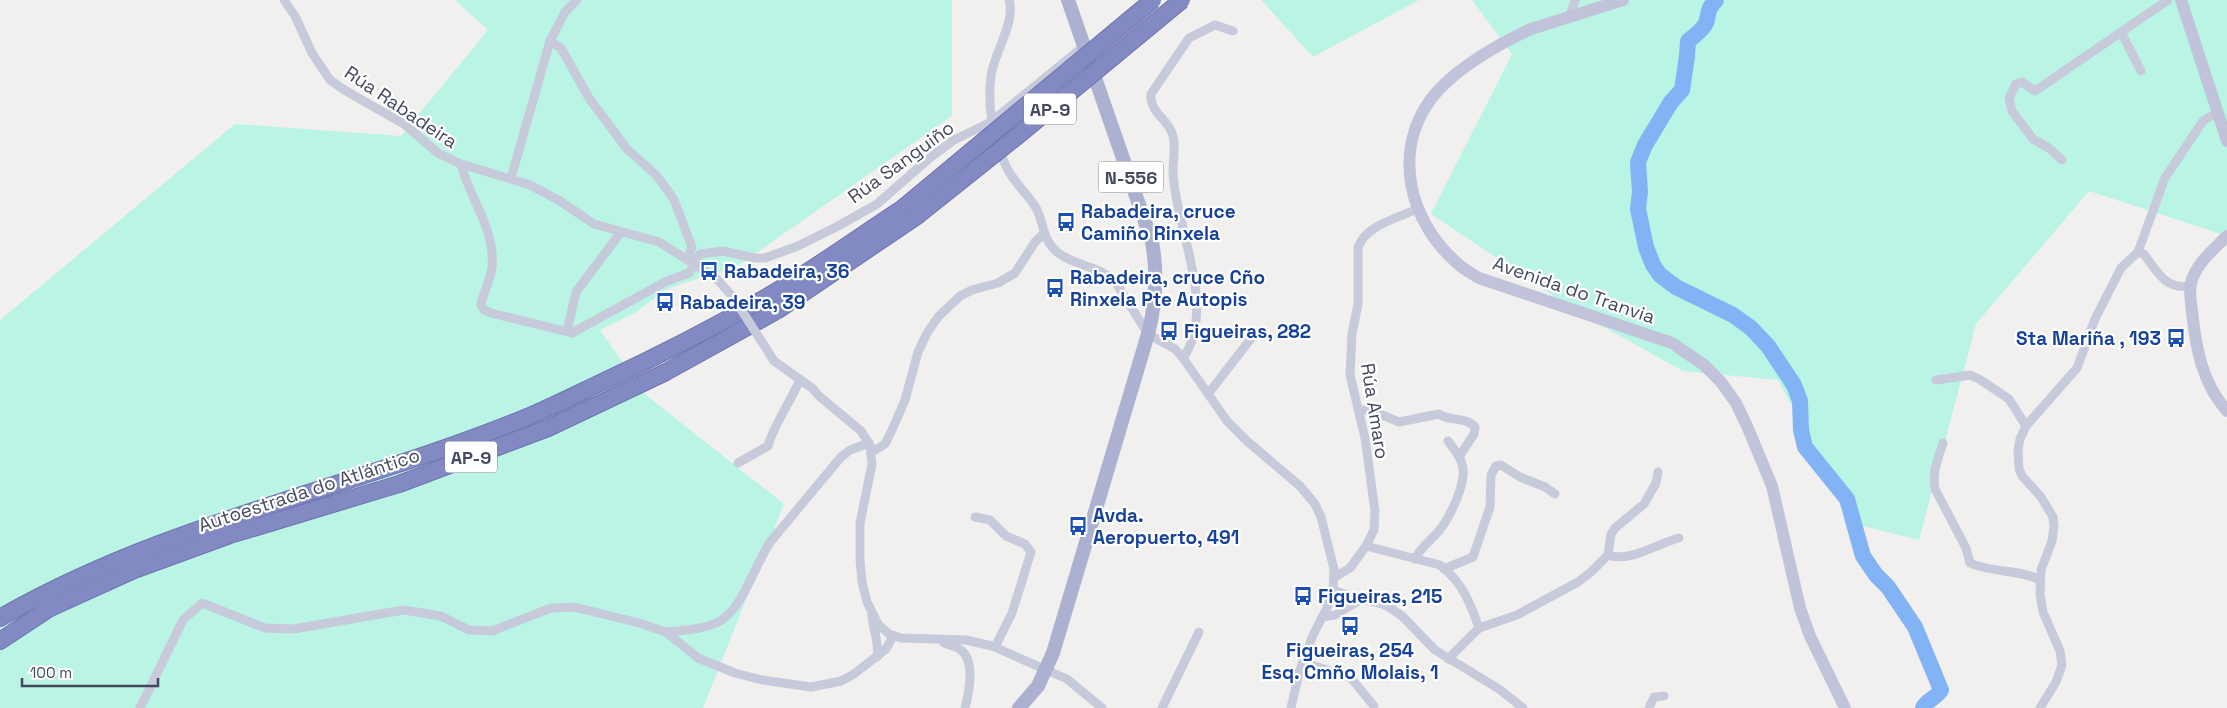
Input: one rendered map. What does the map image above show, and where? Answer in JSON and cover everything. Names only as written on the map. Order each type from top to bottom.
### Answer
[{"type":"highway","name":"AP-9","points":[[910,212],[1154,0]]},
{"type":"highway","name":"AP-9","points":[[910,212],[1020,134],[1182,0]]},
{"type":"highway","name":"Autoestrada do Atlántico","points":[[0,618],[44,592],[129,555],[229,518],[393,466],[532,415],[657,356],[765,298],[910,212]]},
{"type":"highway","name":"Autoestrada do Atlántico","points":[[0,641],[50,608],[134,570],[230,535],[399,484],[548,428],[666,372],[778,310],[910,212]]},
{"type":"main road","name":"N-556","points":[[1019,708],[1038,686],[1047,669],[1148,334],[1156,295],[1156,274],[1152,242],[1139,199],[1068,0]]},
{"type":"main road","name":"Avenida do Tranvia","points":[[1623,0],[1570,16],[1516,36],[1464,69],[1446,83],[1432,98],[1412,135],[1408,174],[1417,209],[1427,228],[1440,246],[1457,263],[1479,278],[1672,343],[1704,365],[1721,382],[1736,403],[1772,486],[1800,608],[1810,636],[1845,708]]},
{"type":"main road","points":[[2181,0],[2227,140]]},
{"type":"main road","points":[[2227,236],[2201,263],[2193,276],[2190,286],[2200,363],[2220,403],[2227,411]]},
{"type":"street","name":"Rúa Rabadeira","points":[[284,0],[295,16],[317,61],[336,85],[393,116],[438,153],[460,164],[511,178],[545,192],[588,222],[659,242],[715,277],[734,297],[774,361],[800,379],[861,431],[871,448]]},
{"type":"street","points":[[511,178],[550,41],[565,12],[577,0]]},
{"type":"street","points":[[1009,0],[1011,14],[991,77],[991,122],[1007,169],[1037,210],[1044,234],[1050,245],[1067,259],[1098,269],[1116,283],[1148,334],[1175,349],[1234,428],[1300,486],[1315,504],[1321,517],[1335,577],[1333,590],[1303,662],[1290,708]]},
{"type":"street","points":[[1570,16],[1575,0]]},
{"type":"street","points":[[2062,160],[2049,148],[2033,139],[2012,111],[2009,98],[2016,84],[2022,82],[2035,90],[2168,0]]},
{"type":"street","points":[[1183,358],[1193,341],[1198,309],[1175,193],[1173,171],[1175,149],[1173,136],[1170,128],[1150,102],[1151,94],[1181,47],[1189,38],[1215,25],[1233,32]]},
{"type":"street","points":[[2121,32],[2141,71]]},
{"type":"street","points":[[550,41],[561,48],[589,98],[627,149],[656,175],[674,200],[692,248],[691,262]]},
{"type":"street","name":"Rúa Sanguiño","points":[[568,332],[572,333],[667,281],[689,273],[691,262],[700,254],[724,251],[754,258],[764,258],[798,246],[877,204],[932,156],[954,140],[991,122],[1084,46]]},
{"type":"street","points":[[2040,708],[2056,682],[2062,665],[2060,651],[2043,612],[2040,594],[2040,580],[2052,542],[2054,526],[2052,517],[2041,497],[2022,476],[2019,469],[2018,450],[2026,426],[2077,368],[2095,318],[2121,268],[2138,252],[2166,178],[2203,121],[2218,112]]},
{"type":"street","points":[[460,164],[490,234],[493,249],[492,269],[481,305],[484,310],[491,314],[568,332],[576,292],[621,232]]},
{"type":"street","name":"Rúa Amaro","points":[[1335,577],[1350,568],[1366,546],[1374,530],[1375,511],[1359,410],[1353,390],[1350,358],[1352,334],[1358,304],[1358,248],[1360,240],[1367,233],[1417,209]]},
{"type":"street","points":[[666,632],[699,629],[718,623],[729,613],[753,577],[761,554],[771,540],[841,457],[850,450],[871,448],[885,444],[906,400],[918,352],[927,333],[938,317],[960,296],[972,290],[998,283],[1015,272],[1035,242],[1044,234]]},
{"type":"street","points":[[2138,252],[2144,254],[2168,282],[2181,288],[2190,286]]},
{"type":"street","points":[[1208,394],[1253,336]]},
{"type":"street","points":[[1936,380],[1970,375],[2009,399],[2026,426]]},
{"type":"street","points":[[738,463],[768,446],[775,427],[792,398],[800,379]]},
{"type":"street","points":[[1359,410],[1370,410],[1394,422],[1439,414],[1446,418],[1470,422],[1475,427],[1474,434],[1459,457]]},
{"type":"street","points":[[1415,559],[1418,552],[1446,523],[1453,509],[1462,479],[1463,466],[1448,442]]},
{"type":"street","points":[[1943,443],[1933,478],[1935,489],[1966,548],[1970,563],[2004,572],[2032,576],[2040,580]]},
{"type":"street","points":[[871,448],[870,471],[861,513],[860,536],[862,582],[872,614],[878,624],[893,636],[913,640],[978,642],[995,647],[1067,679],[1102,708]]},
{"type":"street","points":[[1444,569],[1473,557],[1490,507],[1491,475],[1496,466],[1501,465],[1520,477],[1545,487],[1554,494]]},
{"type":"street","points":[[1448,659],[1479,628],[1517,615],[1578,582],[1604,561],[1608,554],[1611,534],[1644,504],[1656,483],[1658,472]]},
{"type":"street","points":[[975,517],[990,520],[1006,536],[1025,544],[1030,552],[1012,613],[995,647]]},
{"type":"street","points":[[1608,554],[1614,557],[1647,551],[1680,538]]},
{"type":"street","points":[[1366,546],[1440,565],[1469,599],[1479,628]]},
{"type":"street","points":[[1333,590],[1382,604],[1402,616],[1435,650],[1480,677],[1523,708]]},
{"type":"street","points":[[1322,617],[1335,615],[1362,599]]},
{"type":"street","points":[[140,708],[183,620],[202,602],[265,628],[294,629],[404,610],[441,616],[469,630],[492,631],[550,608],[574,607],[646,625],[666,632],[698,658],[734,673],[795,686],[812,687],[841,681],[877,657],[886,648],[893,636]]},
{"type":"street","points":[[872,614],[872,626],[878,643],[877,657]]},
{"type":"street","points":[[1162,708],[1199,632]]},
{"type":"street","points":[[939,640],[960,649],[966,657],[970,682],[965,708]]},
{"type":"street","points":[[1303,662],[1351,678],[1374,706]]},
{"type":"street","points":[[1649,708],[1654,697],[1664,696]]},
{"type":"green space","points":[[455,0],[952,0],[952,116],[739,265],[667,289],[635,313],[600,330],[646,395],[784,504],[703,708],[0,708],[0,320],[235,124],[401,136],[488,30]]},
{"type":"green space","points":[[1261,0],[1419,0],[1313,57]]},
{"type":"green space","points":[[1472,0],[2227,0],[2227,236],[2089,191],[1976,324],[1919,540],[1855,524],[1778,380],[1683,371],[1582,315],[1431,214],[1512,54]]},
{"type":"waterway","points":[[1716,0],[1709,9],[1704,26],[1688,41],[1682,90],[1671,102],[1645,145],[1638,162],[1640,192],[1638,209],[1646,247],[1653,265],[1660,275],[1676,287],[1733,315],[1751,328],[1768,346],[1794,385],[1800,401],[1801,430],[1805,447],[1847,499],[1863,556],[1876,575],[1888,587],[1915,627],[1941,690],[1923,708]]},
{"type":"place","name":"Rabadeira, cruce Camiño Rinxela","points":[[1066,222]]},
{"type":"place","name":"Rabadeira, 36","points":[[709,271]]},
{"type":"place","name":"Rabadeira, cruce Cño Rinxela Pte Autopis","points":[[1055,288]]},
{"type":"place","name":"Rabadeira, 39","points":[[665,302]]},
{"type":"place","name":"Figueiras, 282","points":[[1169,331]]},
{"type":"place","name":"Sta Mariña , 193","points":[[2176,338]]},
{"type":"place","name":"Avda. Aeropuerto, 491","points":[[1078,526]]},
{"type":"place","name":"Figueiras, 215","points":[[1303,596]]},
{"type":"place","name":"Figueiras, 254 Esq. Cmño Molais, 1","points":[[1350,626]]}]
